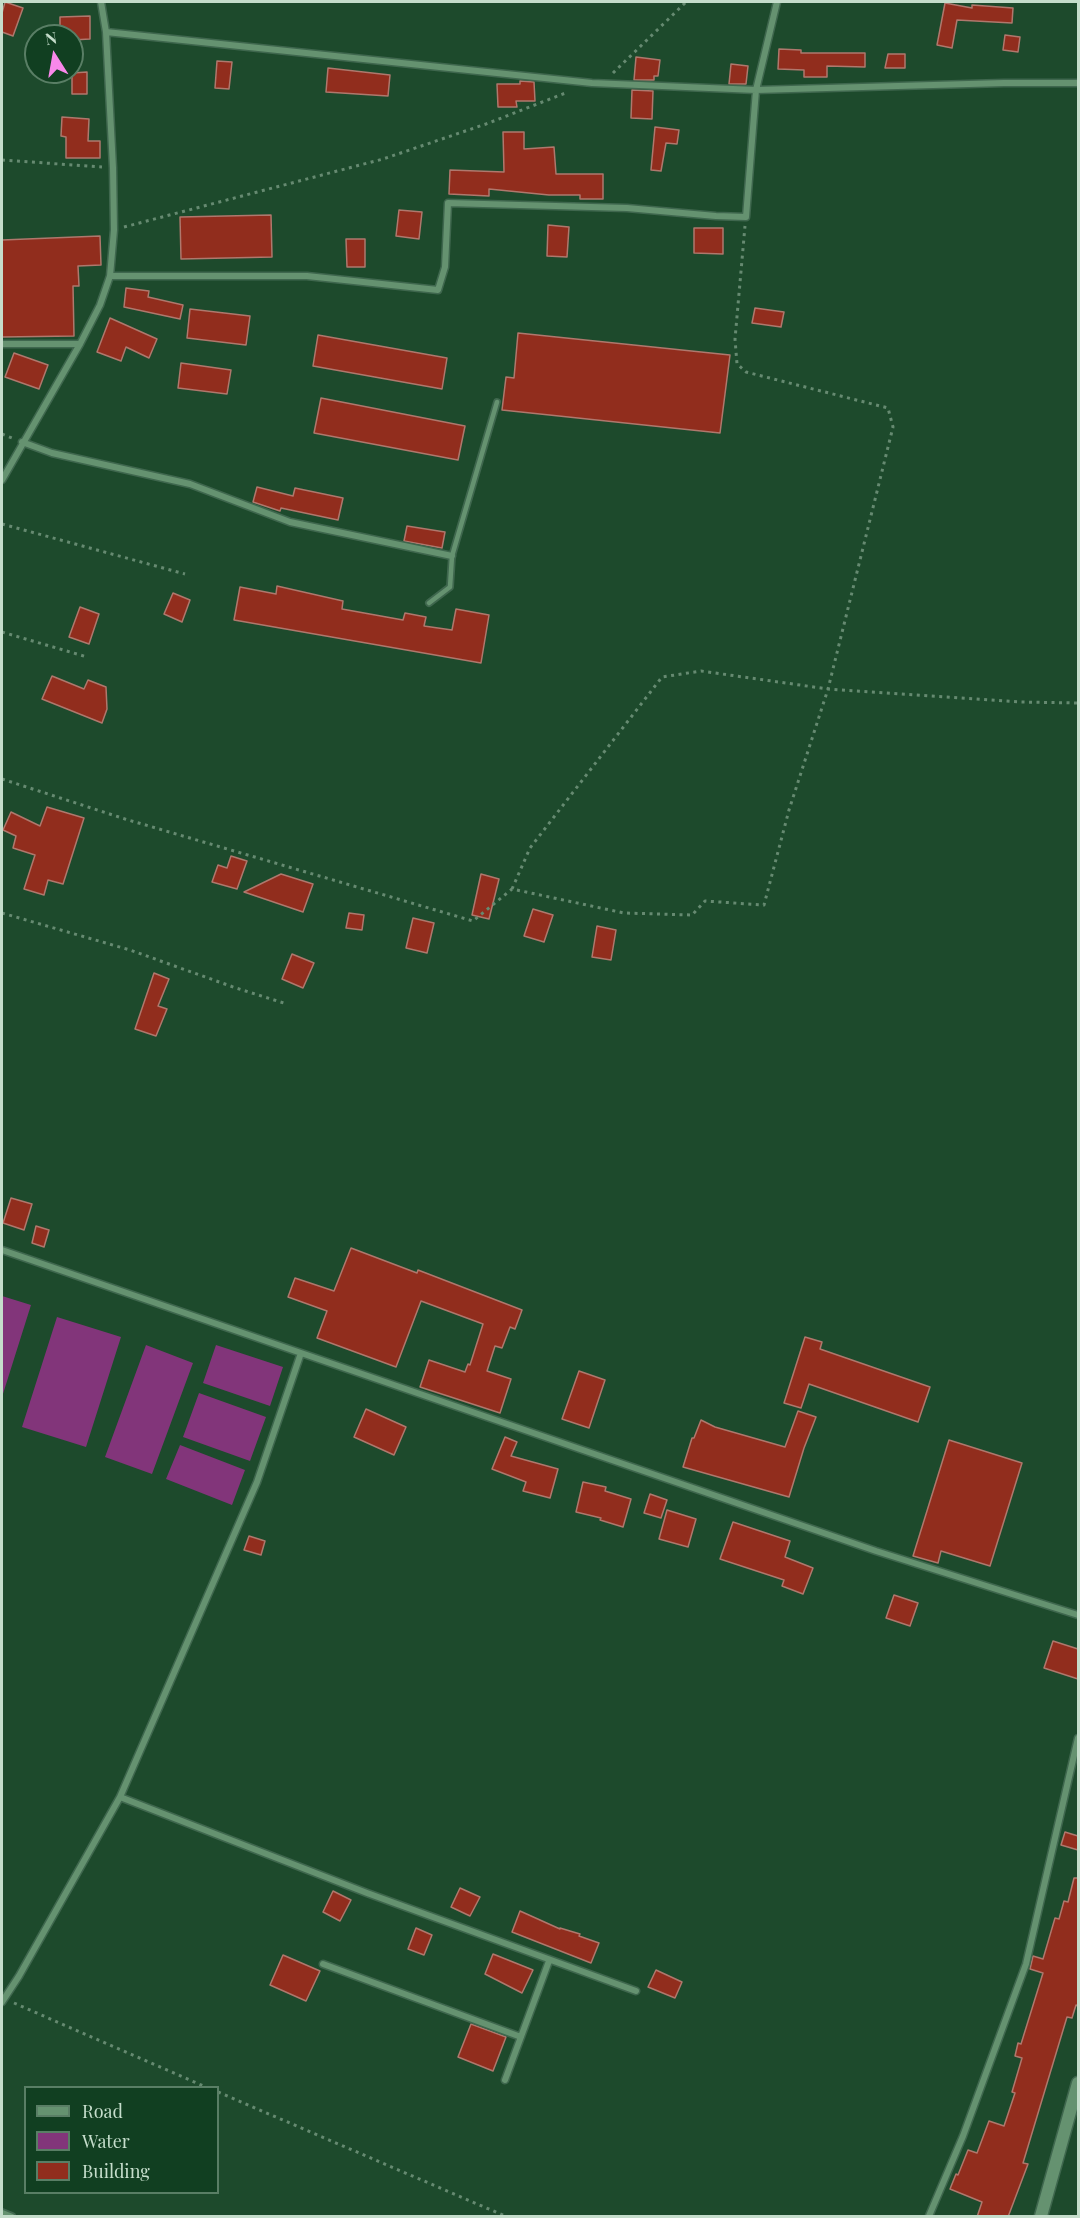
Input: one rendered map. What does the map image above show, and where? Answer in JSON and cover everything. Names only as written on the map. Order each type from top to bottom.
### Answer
[{"type":"main road","points":[[1041,2217],[1078,2083]]},
{"type":"street","points":[[2,480],[80,344],[100,304],[110,276],[114,230],[113,168],[106,32],[101,2]]},
{"type":"street","points":[[110,276],[307,276],[438,290],[445,267],[448,203],[627,208],[746,217],[756,90],[777,2]]},
{"type":"street","points":[[106,32],[592,83],[756,90],[1004,82],[1078,83]]},
{"type":"street","points":[[2,344],[80,344]]},
{"type":"street","points":[[22,442],[52,453],[190,484],[290,522],[452,556]]},
{"type":"street","points":[[2,1250],[876,1551],[1078,1615]]},
{"type":"street","points":[[3,2000],[19,1976],[120,1797],[257,1482],[301,1353]]},
{"type":"street","points":[[929,2217],[963,2136],[1026,1964],[1078,1738]]},
{"type":"street","points":[[120,1797],[636,1991]]},
{"type":"street","points":[[505,2080],[549,1960]]},
{"type":"street","points":[[323,1964],[521,2037]]},
{"type":"lane","points":[[429,603],[450,587],[452,556],[497,402]]},
{"type":"lane","points":[[2,2212],[12,2217]]},
{"type":"path","points":[[114,230],[382,159],[486,124],[592,83],[615,72],[686,2]]},
{"type":"path","points":[[2,160],[113,168]]},
{"type":"path","points":[[512,889],[624,913],[692,915],[705,901],[764,905],[789,810],[828,688],[892,427],[888,408],[746,372],[738,364],[735,339],[746,217]]},
{"type":"path","points":[[2,524],[185,574]]},
{"type":"path","points":[[2,632],[87,657]]},
{"type":"path","points":[[2,779],[125,819],[472,921],[512,889],[530,848],[662,677],[701,671],[828,688],[1021,702],[1078,703]]},
{"type":"path","points":[[2,913],[130,950],[287,1004]]},
{"type":"path","points":[[3,2000],[203,2086]]},
{"type":"path","points":[[219,2092],[505,2217]]},
{"type":"water","points":[[2,1296],[31,1305],[2,1397]]},
{"type":"water","points":[[57,1317],[121,1337],[86,1447],[22,1427]]},
{"type":"water","points":[[146,1345],[193,1363],[152,1474],[105,1457]]},
{"type":"water","points":[[216,1345],[283,1367],[270,1406],[203,1383]]},
{"type":"water","points":[[199,1393],[266,1417],[250,1461],[183,1437]]},
{"type":"water","points":[[180,1445],[245,1470],[232,1505],[166,1479]]},
{"type":"building","points":[[5,2],[23,8],[13,36],[2,32],[2,13]]},
{"type":"building","points":[[945,3],[972,8],[972,5],[1013,8],[1012,23],[957,20],[952,48],[937,45]]},
{"type":"building","points":[[90,16],[90,39],[84,39],[84,24],[60,24],[60,17]]},
{"type":"building","points":[[1005,35],[1020,37],[1018,52],[1003,50]]},
{"type":"building","points":[[779,49],[801,50],[801,53],[865,53],[865,67],[827,66],[827,77],[804,77],[804,70],[778,69]]},
{"type":"building","points":[[888,54],[905,54],[905,68],[885,68]]},
{"type":"building","points":[[636,57],[660,60],[658,76],[654,76],[654,80],[634,80]]},
{"type":"building","points":[[217,61],[232,62],[229,89],[215,88]]},
{"type":"building","points":[[731,64],[748,66],[746,84],[729,84]]},
{"type":"building","points":[[328,68],[390,75],[388,96],[326,92]]},
{"type":"building","points":[[84,72],[87,72],[87,94],[72,94],[72,84],[84,84]]},
{"type":"building","points":[[520,81],[534,82],[535,101],[516,101],[517,107],[498,107],[497,84],[520,84]]},
{"type":"building","points":[[632,90],[653,91],[652,119],[631,118]]},
{"type":"building","points":[[62,117],[89,119],[88,141],[100,141],[100,158],[66,158],[66,137],[61,136]]},
{"type":"building","points":[[655,127],[679,130],[677,144],[666,143],[661,171],[651,170]]},
{"type":"building","points":[[503,132],[524,132],[524,149],[554,147],[556,174],[603,174],[603,199],[580,199],[580,195],[549,195],[489,189],[489,196],[449,194],[450,170],[504,172]]},
{"type":"building","points":[[399,210],[422,212],[419,239],[396,236]]},
{"type":"building","points":[[271,215],[272,257],[181,259],[180,217]]},
{"type":"building","points":[[548,225],[569,227],[567,257],[547,256]]},
{"type":"building","points":[[694,228],[723,228],[723,254],[694,253]]},
{"type":"building","points":[[100,236],[101,265],[78,266],[79,286],[73,286],[74,336],[2,337],[2,240]]},
{"type":"building","points":[[346,239],[365,239],[365,267],[347,267]]},
{"type":"building","points":[[126,288],[149,291],[148,297],[183,305],[180,319],[124,307]]},
{"type":"building","points":[[755,308],[784,312],[781,327],[752,323]]},
{"type":"building","points":[[190,309],[250,316],[246,345],[187,338]]},
{"type":"building","points":[[110,318],[157,339],[149,358],[126,347],[121,361],[97,352]]},
{"type":"building","points":[[518,333],[730,355],[720,433],[502,410],[506,377],[514,378]]},
{"type":"building","points":[[318,335],[447,358],[442,389],[313,366]]},
{"type":"building","points":[[14,353],[48,365],[39,389],[5,377]]},
{"type":"building","points":[[181,363],[231,370],[227,394],[178,388]]},
{"type":"building","points":[[321,398],[465,426],[458,460],[314,433]]},
{"type":"building","points":[[257,487],[293,496],[295,488],[343,498],[338,520],[281,508],[280,511],[253,502]]},
{"type":"building","points":[[407,526],[445,532],[442,548],[404,541]]},
{"type":"building","points":[[277,586],[343,601],[342,609],[403,620],[405,613],[426,617],[424,626],[452,630],[456,609],[489,615],[481,663],[234,620],[240,587],[276,594]]},
{"type":"building","points":[[173,593],[190,600],[182,622],[164,614]]},
{"type":"building","points":[[80,607],[99,614],[89,644],[69,637]]},
{"type":"building","points":[[52,676],[84,689],[88,680],[106,687],[107,709],[102,723],[42,699]]},
{"type":"building","points":[[47,807],[84,818],[63,884],[48,880],[44,895],[24,889],[35,855],[13,848],[16,836],[3,830],[11,812],[40,826]]},
{"type":"building","points":[[231,856],[247,861],[237,889],[212,882],[218,865],[227,868]]},
{"type":"building","points":[[281,874],[313,884],[303,912],[244,892]]},
{"type":"building","points":[[481,874],[499,879],[489,919],[472,915]]},
{"type":"building","points":[[533,909],[553,915],[544,942],[524,936]]},
{"type":"building","points":[[349,913],[364,915],[362,930],[346,928]]},
{"type":"building","points":[[413,918],[434,923],[427,953],[406,948]]},
{"type":"building","points":[[597,926],[616,930],[611,960],[592,957]]},
{"type":"building","points":[[292,954],[314,963],[303,988],[282,979]]},
{"type":"building","points":[[154,973],[169,979],[158,1006],[167,1009],[156,1036],[135,1029]]},
{"type":"building","points":[[11,1198],[32,1204],[24,1230],[3,1223]]},
{"type":"building","points":[[36,1226],[49,1230],[44,1247],[32,1243]]},
{"type":"building","points":[[351,1248],[417,1273],[418,1270],[522,1310],[515,1329],[510,1327],[502,1348],[495,1346],[487,1371],[511,1379],[500,1413],[420,1387],[429,1360],[465,1372],[468,1364],[470,1365],[483,1324],[421,1301],[396,1367],[317,1338],[327,1311],[288,1297],[295,1278],[334,1291]]},
{"type":"building","points":[[805,1337],[822,1342],[820,1349],[930,1387],[918,1422],[809,1384],[801,1408],[784,1403]]},
{"type":"building","points":[[579,1371],[605,1380],[589,1428],[562,1419]]},
{"type":"building","points":[[366,1409],[406,1427],[394,1455],[354,1437]]},
{"type":"building","points":[[798,1411],[816,1417],[789,1497],[683,1467],[692,1438],[701,1420],[715,1427],[785,1447]]},
{"type":"building","points":[[505,1437],[517,1442],[511,1456],[558,1469],[550,1498],[523,1491],[526,1482],[492,1469]]},
{"type":"building","points":[[949,1440],[1022,1463],[990,1566],[941,1551],[938,1563],[913,1556]]},
{"type":"building","points":[[583,1482],[606,1487],[605,1491],[631,1499],[623,1527],[600,1520],[601,1518],[576,1512]]},
{"type":"building","points":[[650,1494],[667,1500],[661,1518],[644,1513]]},
{"type":"building","points":[[667,1510],[696,1519],[688,1547],[659,1539]]},
{"type":"building","points":[[733,1522],[790,1541],[785,1557],[813,1568],[803,1594],[782,1586],[784,1580],[720,1559]]},
{"type":"building","points":[[249,1536],[265,1541],[261,1555],[244,1550]]},
{"type":"building","points":[[894,1595],[918,1603],[910,1626],[886,1618]]},
{"type":"building","points":[[1053,1641],[1078,1649],[1078,1679],[1044,1668]]},
{"type":"building","points":[[1065,1832],[1078,1836],[1078,1850],[1061,1845]]},
{"type":"building","points":[[1074,1878],[1078,1878],[1078,2006],[1076,2005],[1072,2018],[1067,2017],[1023,2163],[1028,2164],[1008,2217],[977,2217],[982,2202],[950,2189],[968,2150],[977,2153],[989,2121],[1004,2126],[1015,2093],[1012,2092],[1022,2058],[1015,2056],[1018,2043],[1021,2044],[1043,1973],[1030,1969],[1033,1956],[1043,1959],[1055,1918],[1059,1919],[1064,1901],[1068,1902]]},
{"type":"building","points":[[460,1888],[480,1897],[470,1916],[451,1907]]},
{"type":"building","points":[[333,1891],[351,1900],[340,1921],[323,1912]]},
{"type":"building","points":[[520,1911],[599,1943],[591,1963],[512,1932]]},
{"type":"building","points":[[416,1928],[432,1935],[424,1955],[408,1949]]},
{"type":"building","points":[[493,1954],[533,1970],[522,1993],[485,1974]]},
{"type":"building","points":[[283,1955],[320,1971],[306,2001],[270,1985]]},
{"type":"building","points":[[656,1970],[682,1982],[675,1998],[648,1987]]},
{"type":"building","points":[[471,2024],[506,2037],[493,2071],[458,2057]]}]
